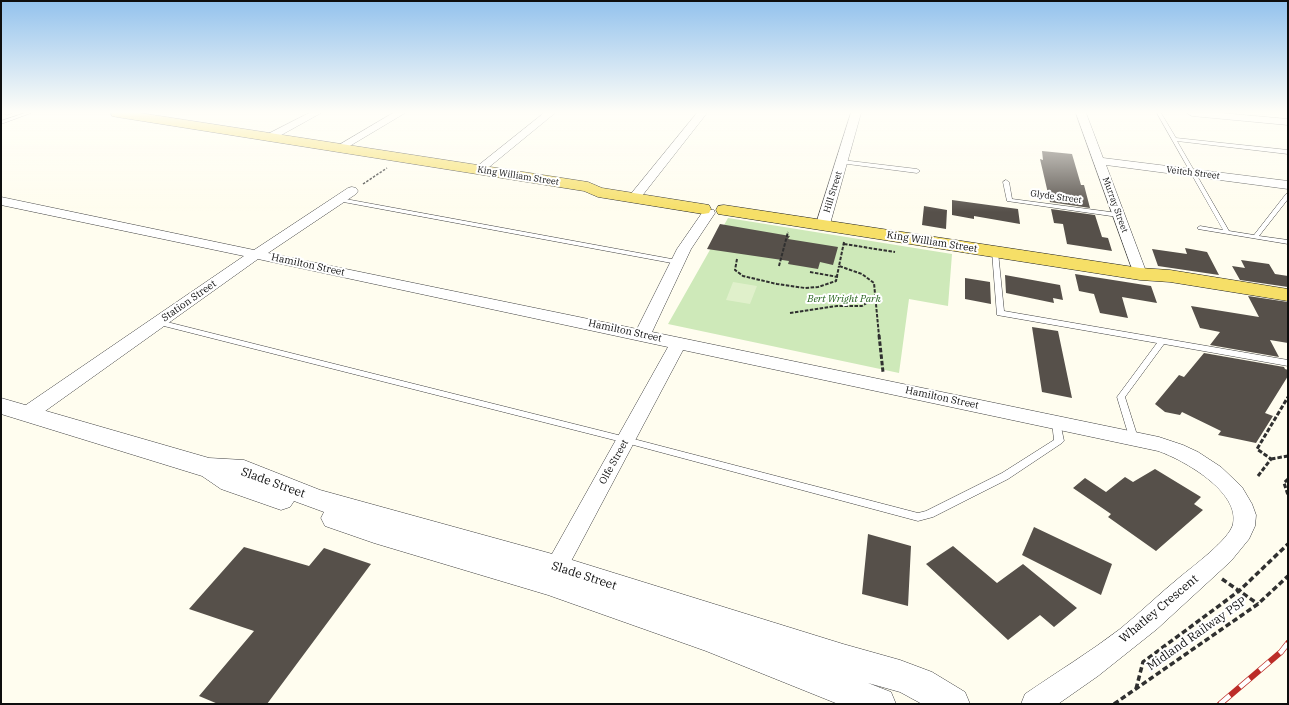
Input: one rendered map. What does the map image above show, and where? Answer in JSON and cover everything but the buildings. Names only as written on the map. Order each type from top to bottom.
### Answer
[{"type":"main road","name":"King William Street","points":[[326,146],[588,187],[598,192],[636,195],[711,209],[823,224],[995,252],[1140,274],[1170,276],[1288,295]]},
{"type":"main road","name":"King William Street","points":[[1140,274],[1173,283],[1288,301]]},
{"type":"street","points":[[339,148],[343,146]]},
{"type":"street","points":[[479,170],[509,146]]},
{"type":"street","points":[[636,195],[676,146]]},
{"type":"street","name":"Hill Street","points":[[823,224],[847,146]]},
{"type":"street","name":"Murray Street","points":[[1093,146],[1140,274]]},
{"type":"street","name":"Veitch Street","points":[[1099,161],[1288,185]]},
{"type":"street","name":"Station Street","points":[[27,414],[256,255],[346,196]]},
{"type":"street","name":"Hamilton Street","points":[[1,201],[1134,438],[1159,444],[1182,452],[1207,467],[1225,482],[1234,493]]},
{"type":"street","points":[[642,335],[684,249],[711,209]]},
{"type":"street","name":"Olfe Street","points":[[552,575],[679,342]]},
{"type":"street","name":"Slade Street","points":[[1,406],[208,468],[230,482],[374,532],[552,575],[900,676],[920,684],[952,704]]},
{"type":"street","name":"Whatley Crescent","points":[[1035,704],[1140,628],[1207,569],[1238,537],[1245,526],[1245,515],[1241,503],[1234,493]]},
{"type":"street","name":"Slade Street","points":[[552,575],[879,704]]},
{"type":"lane","points":[[1178,146],[1227,232]]},
{"type":"lane","points":[[1230,146],[1288,152]]},
{"type":"lane","points":[[842,162],[918,171]]},
{"type":"lane","name":"Glyde Street","points":[[1006,182],[1009,200],[1118,215]]},
{"type":"lane","points":[[1255,237],[1288,195]]},
{"type":"lane","points":[[346,196],[677,262]]},
{"type":"lane","points":[[1200,228],[1288,242]]},
{"type":"lane","points":[[995,252],[1000,313],[1288,363]]},
{"type":"lane","points":[[159,322],[626,440],[918,517],[928,514],[1005,476],[1059,441],[1056,422]]},
{"type":"lane","points":[[1134,438],[1121,397],[1162,341]]},
{"type":"path","points":[[346,196],[402,158]]},
{"type":"path","points":[[779,266],[790,227]]},
{"type":"path","points":[[737,259],[735,270],[743,276],[777,284],[805,288],[818,287],[836,280],[848,228]]},
{"type":"path","points":[[839,266],[856,270],[868,277],[874,283],[884,386]]},
{"type":"path","points":[[810,272],[838,276]]},
{"type":"path","points":[[790,313],[837,306],[862,306],[876,298]]},
{"type":"path","points":[[1271,459],[1257,449],[1288,397]]},
{"type":"path","points":[[1258,476],[1271,459],[1288,456]]},
{"type":"path","points":[[1288,479],[1284,483],[1288,495]]},
{"type":"path","points":[[1136,689],[1143,662],[1240,591],[1288,544]]},
{"type":"path","points":[[1207,569],[1258,604]]},
{"type":"path","name":"Midland Railway PSP","points":[[1114,704],[1258,604],[1288,576]]},
{"type":"green space","name":"Bert Wright Park","points":[[728,218],[952,254],[948,306],[909,299],[899,373],[668,324]]},
{"type":"green space","points":[[733,282],[757,286],[750,304],[726,300]]},
{"type":"railway","points":[[1220,704],[1281,652],[1288,643]]}]
